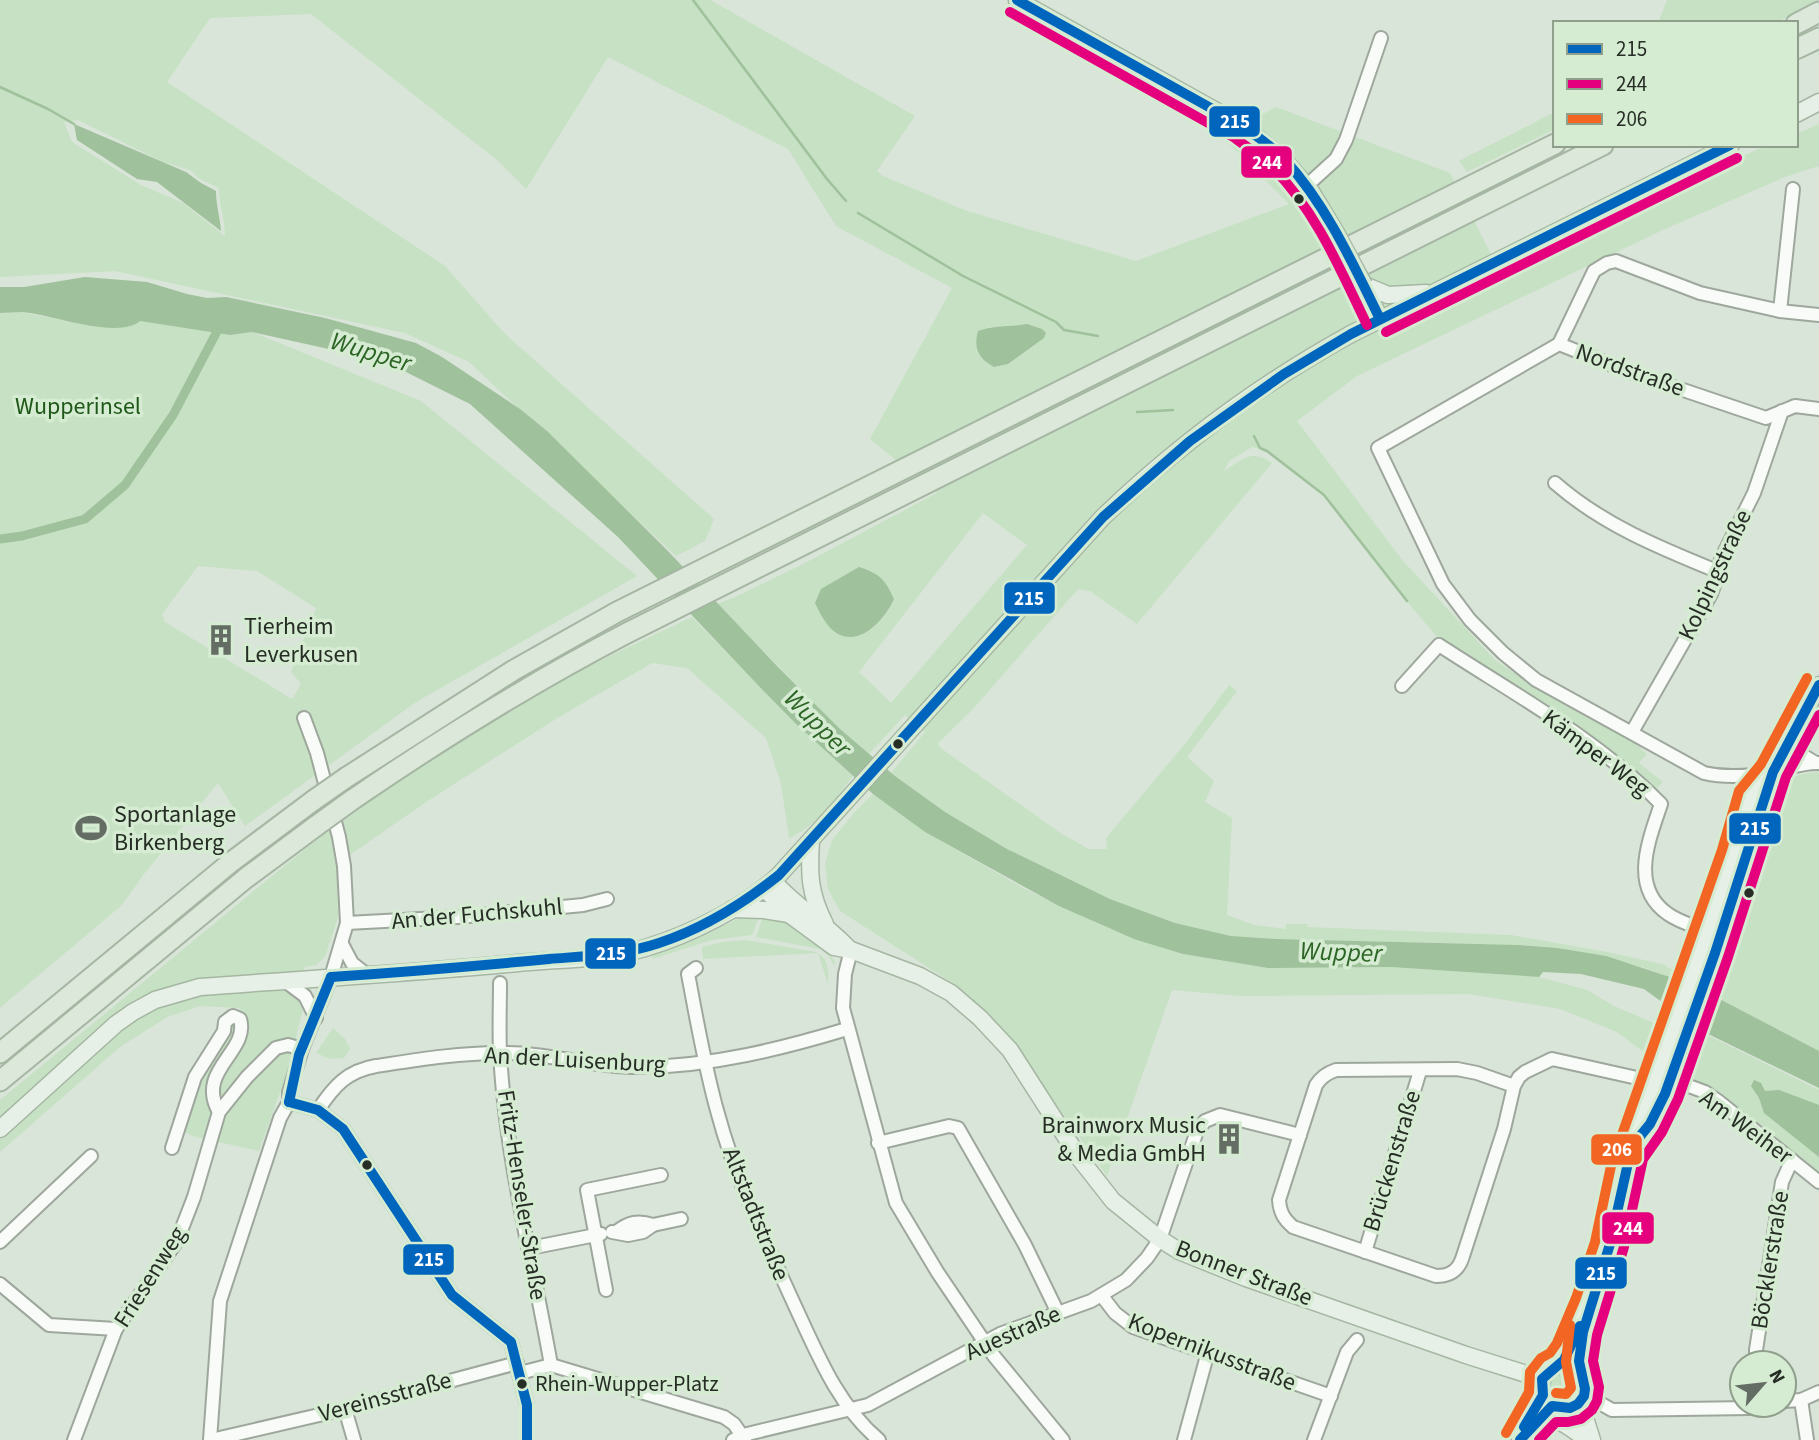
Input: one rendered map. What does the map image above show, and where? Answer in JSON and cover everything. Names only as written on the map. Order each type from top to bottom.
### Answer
[{"type":"highway","points":[[1798,23],[1819,12]]},
{"type":"highway","points":[[1798,48],[1819,38]]},
{"type":"highway","points":[[0,1053],[230,863],[314,800],[514,670],[617,612],[1553,145]]},
{"type":"highway","points":[[0,1081],[246,878],[352,800],[461,726],[573,661],[738,576],[1599,147]]},
{"type":"main road","points":[[1017,0],[1243,125],[1271,147],[1298,176],[1325,212],[1380,319]]},
{"type":"main road","points":[[1798,113],[1819,102]]},
{"type":"main road","points":[[0,1129],[116,1024],[155,1000],[200,987],[633,951],[685,933],[730,909],[768,884],[811,840],[1077,546],[1133,488],[1226,412],[1298,363],[1380,319],[1727,147]]},
{"type":"main road","points":[[1364,285],[1388,295],[1435,292]]},
{"type":"main road","points":[[1559,1365],[1569,1350],[1589,1303],[1614,1229],[1624,1171],[1637,1140],[1658,1111],[1662,1081],[1714,934],[1752,796],[1773,772],[1819,685]]},
{"type":"main road","points":[[811,840],[810,885],[815,904],[828,929]]},
{"type":"main road","name":"Bonner Straße","points":[[768,884],[789,914],[834,947],[851,950],[920,976],[951,993],[980,1018],[1010,1050],[1080,1159],[1112,1200],[1160,1239],[1179,1251],[1246,1278],[1466,1355],[1561,1398]]},
{"type":"main road","name":"Bonner Straße","points":[[768,884],[828,929],[851,950]]},
{"type":"main road","points":[[730,909],[789,914]]},
{"type":"main road","points":[[1580,1372],[1589,1303]]},
{"type":"main road","points":[[1561,1398],[1584,1379],[1580,1372],[1566,1364],[1550,1368],[1561,1398],[1588,1439]]},
{"type":"main road","points":[[1533,1426],[1545,1419],[1556,1420],[1588,1439]]},
{"type":"street","points":[[1314,179],[1336,159],[1346,141],[1381,38]]},
{"type":"street","points":[[1780,311],[1793,189]]},
{"type":"street","points":[[1559,344],[1594,271],[1616,261],[1700,293],[1780,311],[1819,315]]},
{"type":"street","name":"Nordstraße","points":[[1632,732],[1529,676],[1471,620],[1444,584],[1378,448],[1559,344],[1766,418],[1795,407],[1819,409]]},
{"type":"street","name":"Kolpingstraße","points":[[1632,732],[1698,617],[1719,572],[1721,559],[1754,493],[1782,411]]},
{"type":"street","points":[[1555,482],[1594,514],[1616,527],[1719,572]]},
{"type":"street","name":"Kämper Weg","points":[[1402,686],[1438,645],[1562,724],[1619,767],[1661,804],[1645,854],[1643,868],[1648,889],[1665,912],[1714,934]]},
{"type":"street","points":[[211,1440],[220,1301],[279,1118],[289,1102],[289,1092],[302,1049],[331,977],[347,923],[344,866],[339,837],[317,752],[304,718]]},
{"type":"street","points":[[1632,732],[1704,773],[1720,776],[1773,772],[1816,763]]},
{"type":"street","points":[[1793,734],[1799,753],[1816,763]]},
{"type":"street","name":"An der Fuchskuhl","points":[[347,923],[458,917],[583,905],[607,899]]},
{"type":"street","points":[[341,944],[352,963],[367,975]]},
{"type":"street","points":[[851,950],[842,999],[878,1143],[900,1213],[994,1356],[1063,1440]]},
{"type":"street","name":"Altstadtstraße","points":[[695,968],[688,974],[705,1061],[717,1113],[746,1194],[816,1353],[852,1411],[879,1440]]},
{"type":"street","points":[[285,981],[305,996],[316,1018]]},
{"type":"street","name":"Fritz-Henseler-Straße","points":[[500,983],[500,1053],[512,1152],[551,1364]]},
{"type":"street","name":"Friesenweg","points":[[172,1148],[195,1076],[224,1031],[225,1022],[233,1016],[240,1019],[238,1039],[215,1079],[211,1092],[219,1112]]},
{"type":"street","name":"An der Luisenburg","points":[[318,1110],[331,1089],[342,1079],[361,1069],[434,1058],[500,1053],[626,1067],[705,1061],[789,1046],[848,1029]]},
{"type":"street","name":"Friesenweg","points":[[75,1440],[116,1329],[177,1241],[194,1196],[219,1112],[276,1048],[288,1045],[302,1049]]},
{"type":"street","points":[[1365,1252],[1436,1276],[1453,1273],[1460,1266],[1504,1129],[1514,1086],[1525,1072],[1552,1059],[1662,1081]]},
{"type":"street","name":"Brückenstraße","points":[[1420,1070],[1365,1252],[1293,1227],[1280,1211],[1279,1200],[1316,1085],[1320,1078],[1329,1072],[1457,1069],[1514,1086]]},
{"type":"street","name":"Am Weiher","points":[[1662,1081],[1705,1092],[1819,1182]]},
{"type":"street","points":[[289,1102],[318,1110],[343,1129],[452,1295],[511,1342],[527,1405],[527,1440]]},
{"type":"street","name":"Auestraße","points":[[741,1438],[868,1405],[985,1341],[1102,1296],[1126,1280],[1160,1239],[1197,1131],[1205,1121],[1220,1115],[1300,1135]]},
{"type":"street","points":[[878,1143],[953,1126],[961,1132],[1026,1245],[1058,1313]]},
{"type":"street","points":[[0,1242],[91,1156]]},
{"type":"street","name":"Böcklerstraße","points":[[1756,1349],[1782,1182],[1792,1160]]},
{"type":"street","points":[[606,1290],[606,1234],[587,1190],[661,1175]]},
{"type":"street","points":[[530,1248],[606,1234],[626,1224],[640,1221],[653,1225],[681,1219]]},
{"type":"street","points":[[0,1284],[49,1325],[116,1329]]},
{"type":"street","name":"Kopernikusstraße","points":[[1102,1296],[1115,1313],[1133,1327],[1331,1396]]},
{"type":"street","points":[[1314,1440],[1348,1352],[1357,1340]]},
{"type":"street","points":[[1184,1440],[1208,1352]]},
{"type":"street","points":[[551,1364],[724,1417],[734,1424],[741,1438]]},
{"type":"street","name":"Vereinsstraße","points":[[211,1440],[519,1368],[551,1364]]},
{"type":"street","points":[[1798,1400],[1819,1392]]},
{"type":"street","points":[[1561,1398],[1612,1410],[1728,1408]]},
{"type":"street","points":[[1519,1440],[1561,1398]]},
{"type":"street","points":[[1519,1440],[1561,1398]]},
{"type":"street","points":[[1801,1400],[1807,1440]]},
{"type":"street","points":[[345,1409],[354,1440]]},
{"type":"green space","points":[[0,0],[710,0],[915,116],[877,171],[883,176],[967,211],[1136,261],[1289,204],[1222,137],[1276,107],[1450,173],[1501,274],[1763,147],[1798,147],[1798,133],[1819,124],[1819,166],[1785,177],[1665,229],[1357,376],[1297,421],[1403,561],[1496,661],[1557,700],[1639,743],[1647,754],[1639,763],[1663,782],[1655,790],[1439,639],[1391,583],[1321,493],[1265,450],[1252,447],[1229,461],[1224,471],[1253,456],[1272,463],[1137,624],[1090,591],[1078,589],[972,710],[938,743],[939,747],[1062,834],[1089,849],[1107,849],[1106,838],[1184,745],[1229,685],[1237,691],[1187,757],[1214,781],[1205,802],[1232,818],[1227,915],[1254,925],[1286,929],[1286,924],[1307,924],[1307,927],[1511,935],[1666,965],[1683,973],[1681,981],[1621,961],[1538,947],[1276,939],[1231,936],[1175,923],[1110,899],[1007,849],[945,812],[891,773],[925,732],[905,715],[869,754],[840,729],[717,604],[805,563],[937,493],[870,439],[952,288],[836,226],[788,149],[608,57],[526,189],[497,160],[311,14],[210,18],[167,82],[445,266],[505,334],[714,519],[705,541],[676,556],[469,362],[405,333],[115,271],[0,277]],"holes":[[[78,120],[161,161],[192,171],[198,178],[219,188],[225,236],[183,203],[141,185],[72,142],[64,122]],[[990,327],[1044,338],[1008,364],[994,367],[985,361],[976,343],[978,331]],[[983,513],[1027,545],[891,703],[859,672]]]},
{"type":"green space","points":[[1667,0],[1819,0],[1779,21],[1659,21]]},
{"type":"green space","points":[[1553,113],[1553,130],[1467,172],[1459,161]]},
{"type":"green space","name":"Wupperinsel","points":[[21,312],[111,327],[140,321],[230,335],[252,332],[421,401],[637,576],[416,702],[245,826],[218,783],[122,905],[0,1008],[0,313]],"holes":[[[198,566],[257,571],[316,608],[291,672],[301,684],[292,699],[165,622],[162,614]]]},
{"type":"green space","points":[[692,617],[794,722],[853,776],[808,827],[789,838],[781,784],[766,738],[687,668],[652,663],[559,717],[426,802],[337,864],[338,917],[325,957],[316,965],[305,967],[297,997],[303,1009],[288,1070],[259,1151],[196,1137],[182,1131],[198,1080],[240,1008],[200,1006],[167,1017],[120,1047],[0,1152],[0,1100],[305,849],[410,769],[532,693]]},
{"type":"green space","points":[[1819,771],[1819,1051],[1715,996],[1784,778]]},
{"type":"green space","points":[[873,794],[925,832],[1025,889],[1110,929],[1183,954],[1268,968],[1391,967],[1539,977],[1587,990],[1614,1006],[1663,1027],[1652,1058],[1617,1032],[1560,1009],[1469,994],[1241,996],[1172,990],[1107,1176],[1017,1049],[992,1019],[954,984],[840,911],[828,889],[825,864],[832,840]]},
{"type":"green space","points":[[760,914],[752,935],[712,940],[652,959],[651,954],[742,917]]},
{"type":"green space","points":[[764,914],[795,927],[816,940],[836,965],[820,949],[756,937]]},
{"type":"green space","points":[[745,940],[818,953],[703,959],[702,947]]},
{"type":"green space","points":[[818,953],[827,966],[828,984]]},
{"type":"green space","points":[[333,1028],[345,1039],[350,1049],[344,1058],[330,1059],[316,1053]]},
{"type":"green space","points":[[1699,1031],[1819,1090],[1819,1178],[1715,1093],[1686,1075]]},
{"type":"green space","points":[[1563,1372],[1574,1376],[1578,1387],[1574,1398],[1563,1402],[1552,1398],[1548,1387],[1552,1376]]},
{"type":"water","points":[[74,124],[186,172],[216,191],[221,231],[157,182],[137,179],[77,140]]},
{"type":"water","name":"Wupper","points":[[85,277],[147,282],[187,294],[207,298],[226,297],[325,318],[416,343],[442,357],[520,409],[547,431],[666,549],[840,729],[895,776],[945,812],[1007,849],[1110,899],[1175,923],[1231,936],[1518,945],[1606,956],[1676,979],[1819,1051],[1819,1088],[1702,1031],[1644,989],[1581,974],[1543,972],[1539,977],[1391,967],[1268,968],[1183,954],[1134,939],[1059,906],[925,832],[873,794],[795,723],[618,537],[470,404],[406,372],[365,357],[252,332],[230,335],[140,321],[130,326],[100,327],[22,312],[0,313],[0,287],[24,287]]},
{"type":"water","points":[[1027,324],[1042,329],[1046,333],[1044,338],[1008,364],[994,367],[984,361],[976,343],[978,331]]},
{"type":"water","points":[[859,567],[881,578],[894,599],[881,620],[867,632],[851,637],[843,636],[830,627],[815,603],[821,589]]},
{"type":"water","points":[[1754,1080],[1761,1083],[1765,1091],[1779,1090],[1819,1105],[1819,1157],[1764,1113],[1751,1086]]},
{"type":"waterway","points":[[693,0],[846,201]]},
{"type":"waterway","points":[[0,87],[74,124]]},
{"type":"waterway","points":[[858,213],[963,276],[1056,322],[1064,330],[1098,336]]},
{"type":"waterway","points":[[0,539],[22,536],[85,519],[125,485],[173,415],[222,322]]},
{"type":"waterway","points":[[1137,412],[1173,410]]},
{"type":"waterway","points":[[1254,436],[1260,448],[1324,495],[1407,601]]},
{"type":"transit line","name":"215","points":[[1017,0],[1243,126],[1275,151],[1300,178],[1326,216],[1380,319]]},
{"type":"transit line","name":"244","points":[[1010,12],[1235,138],[1269,164],[1315,222],[1367,325]]},
{"type":"transit line","name":"215","points":[[331,977],[618,953],[675,937],[722,914],[779,875],[1103,517],[1190,441],[1284,374],[1351,334],[1726,147]]},
{"type":"transit line","name":"244","points":[[1386,332],[1737,158]]},
{"type":"transit line","name":"206","points":[[1506,1433],[1529,1392],[1530,1372],[1557,1343],[1576,1298],[1595,1242],[1611,1166],[1722,850],[1739,791],[1761,764],[1807,678]]},
{"type":"transit line","name":"215","points":[[1520,1440],[1552,1406],[1570,1408],[1578,1404],[1584,1396],[1579,1361],[1583,1332],[1610,1244],[1630,1154],[1650,1124],[1665,1094],[1715,953],[1773,772],[1819,685]]},
{"type":"transit line","name":"244","points":[[1539,1440],[1556,1422],[1581,1419],[1592,1410],[1597,1401],[1599,1387],[1593,1361],[1597,1335],[1624,1247],[1643,1159],[1662,1132],[1678,1099],[1728,957],[1786,777],[1819,715]]},
{"type":"transit line","name":"215","points":[[289,1102],[299,1055],[331,977]]},
{"type":"transit line","name":"215","points":[[289,1102],[318,1110],[343,1129],[452,1295],[511,1342],[527,1405],[527,1440]]},
{"type":"transit line","name":"206","points":[[1556,1393],[1566,1394],[1571,1388],[1566,1362],[1570,1325]]},
{"type":"transit line","name":"215","points":[[1524,1427],[1543,1395],[1542,1379],[1564,1360],[1580,1326]]},
{"type":"place","name":"Tierheim Leverkusen","points":[[221,640]]},
{"type":"place","name":"Sportanlage Birkenberg","points":[[91,828]]},
{"type":"place","name":"Brainworx Music & Media GmbH","points":[[1229,1139]]},
{"type":"place","name":"Rhein-Wupper-Platz","points":[[522,1384]]}]
